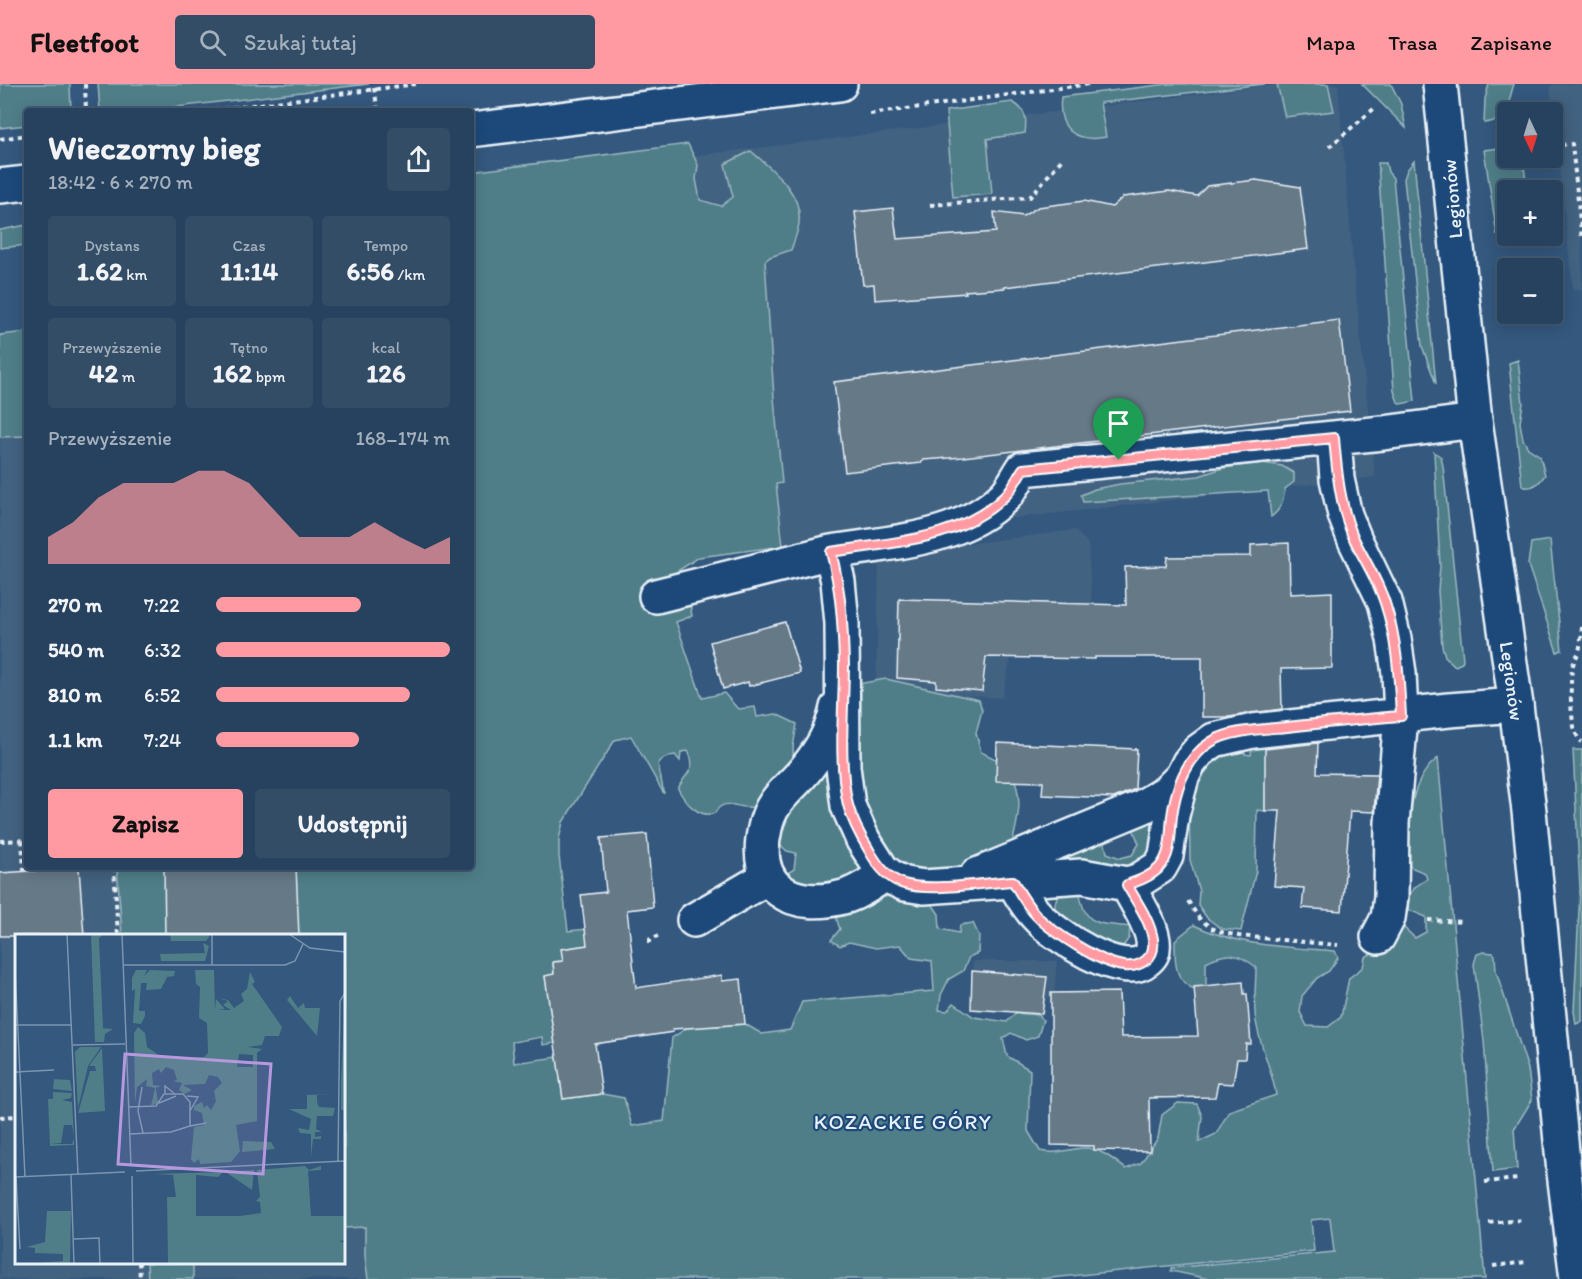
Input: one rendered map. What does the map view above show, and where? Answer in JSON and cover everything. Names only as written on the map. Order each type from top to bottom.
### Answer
[{"type":"street","points":[[474,130],[840,84]]},
{"type":"street","name":"Legionów","points":[[1440,84],[1475,421],[1529,811],[1577,1279]]},
{"type":"street","points":[[0,186],[24,183]]},
{"type":"street","points":[[656,596],[831,552],[924,537],[956,528],[977,517],[1006,495],[1023,469],[1334,438],[1475,421]]},
{"type":"street","points":[[1334,438],[1337,479],[1345,515],[1384,602],[1394,639],[1399,674],[1401,716],[1392,823],[1391,897],[1388,918],[1378,937]]},
{"type":"street","points":[[831,552],[838,581],[842,623],[843,767],[849,806],[868,848],[886,873],[892,879],[904,884],[924,888],[1082,876],[1127,885],[1150,875],[1160,867],[1167,856],[1172,815],[1182,777],[1189,763],[1199,751],[1214,740],[1253,731],[1516,705]]},
{"type":"street","points":[[844,680],[835,718],[825,743],[805,770],[777,798],[770,812],[762,849],[764,868],[772,885],[790,897],[820,900],[848,895],[865,888],[886,873]]},
{"type":"street","points":[[949,886],[1142,807],[1167,792],[1182,777]]},
{"type":"street","points":[[694,920],[768,877]]},
{"type":"street","points":[[1013,881],[1037,916],[1057,933],[1082,948],[1115,964],[1125,966],[1143,963],[1153,949],[1150,930],[1127,885]]},
{"type":"path","points":[[85,84],[86,108]]},
{"type":"path","points":[[228,108],[416,84]]},
{"type":"path","points":[[860,116],[1089,84]]},
{"type":"path","points":[[374,88],[377,108]]},
{"type":"path","points":[[1329,147],[1377,107]]},
{"type":"path","points":[[0,139],[24,135]]},
{"type":"path","points":[[1563,145],[1572,144],[1582,240]]},
{"type":"path","points":[[930,205],[1030,197],[1063,158]]},
{"type":"path","points":[[1582,627],[1571,681],[1573,725],[1577,739],[1582,742]]},
{"type":"path","points":[[0,841],[24,840],[24,871]]},
{"type":"path","points":[[114,870],[118,934]]},
{"type":"path","points":[[1188,901],[1199,918],[1211,928],[1239,936],[1350,946],[1366,945],[1378,937]]},
{"type":"path","points":[[0,1117],[15,1116]]},
{"type":"path","points":[[1485,1182],[1518,1179]]},
{"type":"path","points":[[1489,1223],[1523,1220]]},
{"type":"path","points":[[1493,1266],[1527,1262]]},
{"type":"path","points":[[139,1264],[140,1279]]},
{"type":"shaded area","points":[[1281,84],[1338,84],[1354,274],[1375,477],[927,528],[699,557],[474,188],[474,183]]},
{"type":"shaded area","points":[[1552,84],[1582,84],[1582,289],[1573,290],[1563,202],[1563,180],[1561,180],[1559,168],[1563,168],[1563,102],[1552,102],[1550,87]]},
{"type":"shaded area","points":[[24,354],[24,870],[377,870],[399,1279],[0,1279],[0,357]]},
{"type":"shaded area","points":[[1075,530],[1088,543],[1092,604],[1096,620],[1095,659],[1011,657],[1002,698],[876,688],[879,555]]},
{"type":"shaded area","points":[[973,961],[1057,961],[1054,998],[1046,998],[1044,1014],[971,1009]]},
{"type":"green space","points":[[0,84],[70,84],[71,108],[24,108],[24,125],[0,128]]},
{"type":"green space","points":[[98,84],[369,84],[168,108],[100,108]]},
{"type":"green space","points":[[1168,84],[1265,84],[1100,103],[1106,137],[1085,138],[1077,135],[1070,131],[1062,118],[1061,97]]},
{"type":"green space","points":[[1277,84],[1328,84],[1334,111],[1285,117]]},
{"type":"green space","points":[[1362,84],[1391,84],[1401,104],[1406,128]]},
{"type":"green space","points":[[1489,84],[1514,84],[1509,102],[1497,102],[1497,120],[1484,123],[1485,99]]},
{"type":"green space","points":[[1012,102],[1023,111],[1026,123],[1025,133],[987,139],[992,194],[953,197],[946,111]]},
{"type":"green space","points":[[688,144],[698,165],[696,179],[700,200],[721,206],[733,197],[725,164],[751,151],[784,182],[796,201],[799,212],[798,226],[791,250],[765,261],[782,483],[776,484],[783,546],[699,557],[676,572],[668,587],[690,604],[692,616],[676,622],[702,698],[724,693],[738,709],[755,707],[757,717],[776,714],[797,724],[793,747],[794,767],[758,805],[748,807],[727,804],[715,813],[703,814],[684,799],[678,789],[691,767],[688,751],[681,752],[680,761],[675,755],[665,758],[658,764],[664,794],[631,736],[615,740],[563,822],[559,839],[568,931],[588,929],[593,944],[563,961],[553,962],[554,974],[545,976],[555,1043],[543,1045],[542,1037],[512,1042],[514,1063],[557,1057],[563,1099],[602,1094],[624,1098],[632,1126],[664,1121],[672,1038],[697,1021],[717,1026],[745,1024],[762,1034],[790,1030],[802,1002],[934,991],[932,961],[911,958],[900,945],[876,948],[849,942],[840,946],[831,940],[840,929],[835,915],[837,906],[900,894],[930,901],[939,914],[940,929],[959,933],[960,925],[973,923],[979,936],[978,953],[969,957],[963,971],[949,979],[941,995],[939,1010],[947,1011],[954,1003],[974,1017],[1007,1022],[1015,1013],[1039,1015],[1043,1020],[1038,1036],[1026,1040],[1011,1033],[1003,1038],[1007,1056],[1030,1070],[1028,1131],[1040,1151],[1056,1152],[1089,1148],[1106,1155],[1126,1169],[1141,1163],[1158,1138],[1162,1115],[1178,1103],[1197,1104],[1202,1116],[1199,1142],[1216,1134],[1229,1111],[1276,1095],[1256,1024],[1256,967],[1238,956],[1226,955],[1213,958],[1206,962],[1206,985],[1196,990],[1188,986],[1179,976],[1175,940],[1194,925],[1210,932],[1245,941],[1281,947],[1335,951],[1338,958],[1329,971],[1317,978],[1302,996],[1300,1012],[1307,1026],[1328,1027],[1341,1017],[1349,978],[1363,967],[1365,957],[1377,951],[1402,926],[1415,938],[1426,932],[1426,917],[1409,910],[1406,900],[1415,887],[1427,879],[1425,873],[1403,861],[1415,791],[1428,767],[1438,758],[1485,1279],[1209,1279],[1171,1271],[1171,1268],[1334,1252],[1330,1218],[1311,1220],[1314,1251],[1041,1279],[368,1279],[365,1227],[345,1228],[345,934],[122,934],[117,870],[474,870],[474,172]]},
{"type":"green space","points":[[1497,148],[1497,168],[1524,168],[1526,180],[1497,180],[1497,235],[1484,150]]},
{"type":"green space","points":[[1414,161],[1436,384],[1422,346],[1404,179]]},
{"type":"green space","points":[[1378,163],[1386,163],[1388,172],[1393,178],[1415,401],[1401,404],[1394,391]]},
{"type":"green space","points":[[24,226],[24,245],[0,248],[0,230]]},
{"type":"green space","points":[[24,332],[24,436],[0,437],[0,335]]},
{"type":"green space","points":[[1518,360],[1523,403],[1520,423],[1523,439],[1528,448],[1540,456],[1545,475],[1532,487],[1522,486],[1509,363]]},
{"type":"green space","points":[[1434,452],[1441,457],[1443,466],[1463,659],[1462,663],[1455,666],[1445,656],[1442,646]]},
{"type":"green space","points":[[1263,463],[1282,466],[1294,473],[1294,482],[1285,489],[1281,505],[1271,517],[1268,491],[1083,502],[1081,495],[1095,489],[1120,484],[1199,476],[1223,468]]},
{"type":"green space","points":[[1550,540],[1562,650],[1557,652],[1528,565],[1531,543]]},
{"type":"green space","points":[[886,679],[979,700],[982,710],[976,733],[981,752],[1010,766],[1017,787],[1019,805],[1012,844],[960,875],[899,870],[862,812],[851,685]]},
{"type":"green space","points":[[1253,740],[1266,741],[1265,811],[1257,810],[1256,871],[1241,931],[1222,929],[1207,918],[1198,905],[1199,891],[1190,860],[1189,805],[1195,776],[1210,754],[1241,742],[1245,754],[1251,755]]},
{"type":"green space","points":[[1573,750],[1582,750],[1582,1021],[1576,1024],[1574,1011],[1580,889]]},
{"type":"green space","points":[[834,762],[871,870],[830,892],[783,876],[794,869],[796,853],[787,851],[776,841],[794,797]]},
{"type":"green space","points":[[1156,806],[1152,848],[1144,859],[1131,867],[1052,866],[1048,852],[1105,830],[1107,853],[1120,858],[1132,855],[1139,844],[1134,831],[1123,823]]},
{"type":"green space","points":[[1086,888],[1080,894],[1082,905],[1090,918],[1103,924],[1130,927],[1129,938],[1124,945],[1115,948],[1055,920],[1054,910],[1057,898],[1064,892]]},
{"type":"green space","points":[[1484,952],[1495,955],[1496,971],[1528,1069],[1532,1100],[1514,1129],[1517,1169],[1493,1172],[1484,1041],[1474,964],[1477,954]]},
{"type":"green space","points":[[147,1264],[193,1264],[193,1279],[148,1279]]},
{"type":"building","points":[[1256,180],[1300,187],[1308,249],[1005,288],[965,291],[966,293],[875,300],[874,284],[863,285],[855,212],[893,208],[897,239],[996,232],[994,212],[1023,216],[1038,207],[1084,201],[1112,207],[1123,197],[1169,191],[1197,196],[1207,186]]},
{"type":"building","points":[[1339,320],[1350,411],[923,460],[921,463],[845,472],[834,382]]},
{"type":"building","points":[[1289,543],[1290,594],[1332,592],[1332,668],[1281,669],[1282,709],[1229,717],[1202,717],[1202,657],[1095,657],[1095,659],[986,657],[982,691],[936,687],[936,681],[897,678],[899,599],[1126,605],[1125,567],[1166,566],[1167,557],[1251,556],[1251,545]]},
{"type":"building","points":[[785,622],[800,673],[749,686],[748,682],[723,689],[710,642]]},
{"type":"building","points":[[997,743],[1137,749],[1135,789],[1114,798],[1042,795],[1043,782],[996,781]]},
{"type":"building","points":[[1318,743],[1317,773],[1377,774],[1374,812],[1350,811],[1342,911],[1302,908],[1304,888],[1274,886],[1280,811],[1265,811],[1265,749]]},
{"type":"building","points":[[647,834],[653,907],[627,910],[636,988],[722,975],[722,981],[741,979],[745,1024],[673,1029],[673,1032],[595,1044],[602,1094],[563,1099],[545,976],[554,974],[553,962],[563,961],[561,949],[587,945],[581,895],[606,892],[601,838]]},
{"type":"building","points":[[79,870],[84,934],[0,936],[0,873]]},
{"type":"building","points":[[164,870],[296,870],[299,934],[165,934]]},
{"type":"building","points":[[972,971],[1047,977],[1042,1014],[971,1009]]},
{"type":"building","points":[[1243,982],[1244,994],[1247,994],[1251,1044],[1246,1044],[1245,1059],[1237,1059],[1233,1084],[1218,1083],[1215,1097],[1149,1098],[1150,1151],[1094,1150],[1094,1146],[1051,1145],[1051,993],[1119,992],[1121,1037],[1198,1036],[1194,987]]},
{"type":"district","name":"KOZACKIE GÓRY","points":[[903,1122]]},
{"type":"route","points":[[1334,438],[1337,479],[1345,515],[1384,602],[1394,639],[1399,674],[1401,716],[1253,731],[1214,740],[1199,751],[1189,763],[1182,777],[1172,815],[1167,856],[1160,867],[1150,875],[1127,885],[1150,930],[1153,949],[1143,963],[1125,966],[1115,964],[1082,948],[1057,933],[1037,916],[1013,881],[924,888],[892,879],[872,856],[849,806],[843,767],[842,623],[838,581],[831,552],[924,537],[956,528],[977,517],[1006,495],[1023,469],[1119,460],[1334,438]]}]
